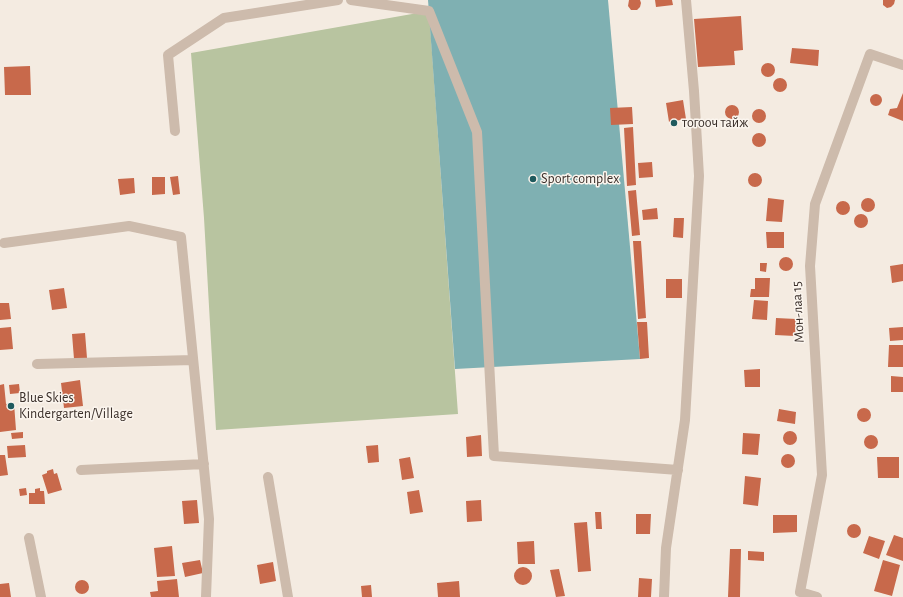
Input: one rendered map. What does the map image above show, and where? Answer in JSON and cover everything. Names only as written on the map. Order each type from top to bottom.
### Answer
[{"type":"street","points":[[175,132],[168,54],[224,18],[338,0]]},
{"type":"street","points":[[351,0],[429,11],[477,132],[494,456],[678,470]]},
{"type":"street","points":[[664,597],[666,548],[685,420],[699,176],[694,91],[686,0]]},
{"type":"street","name":"Мон-лаа 15","points":[[817,597],[800,592],[822,475],[810,266],[814,204],[870,54],[903,65]]},
{"type":"street","points":[[4,243],[129,226],[181,237],[209,520],[206,597]]},
{"type":"street","points":[[37,364],[193,360]]},
{"type":"street","points":[[81,470],[204,464]]},
{"type":"street","points":[[268,477],[288,597]]},
{"type":"street","points":[[30,538],[41,597]]},
{"type":"green space","points":[[429,11],[458,414],[216,430],[204,218],[191,53]]},
{"type":"water","name":"Sport complex","points":[[428,0],[608,0],[640,359],[455,369]]},
{"type":"building","points":[[629,0],[640,0],[640,7],[637,10],[631,10],[628,6]]},
{"type":"building","points":[[655,0],[672,0],[673,5],[656,7]]},
{"type":"building","points":[[883,0],[895,0],[891,7],[887,8],[883,5]]},
{"type":"building","points":[[741,16],[743,50],[734,51],[735,65],[698,67],[694,19]]},
{"type":"building","points":[[792,48],[819,50],[818,66],[790,63]]},
{"type":"building","points":[[768,63],[773,65],[775,70],[773,75],[768,77],[763,75],[761,70],[763,65]]},
{"type":"building","points":[[30,66],[31,95],[5,95],[4,67]]},
{"type":"building","points":[[780,78],[785,80],[787,85],[785,90],[780,92],[775,90],[773,85],[775,80]]},
{"type":"building","points":[[903,93],[903,121],[888,115],[890,109],[897,108]]},
{"type":"building","points":[[874,94],[878,94],[882,100],[878,106],[874,106],[870,102],[870,98]]},
{"type":"building","points":[[683,100],[686,119],[669,122],[666,103]]},
{"type":"building","points":[[732,105],[737,107],[739,112],[737,117],[732,119],[727,117],[725,112],[727,107]]},
{"type":"building","points":[[632,107],[633,124],[611,125],[610,108]]},
{"type":"building","points":[[759,109],[764,111],[766,116],[764,121],[759,123],[754,121],[752,116],[754,111]]},
{"type":"building","points":[[633,127],[636,185],[627,186],[624,128]]},
{"type":"building","points":[[759,133],[764,135],[766,140],[764,145],[759,147],[754,145],[752,140],[754,135]]},
{"type":"building","points":[[652,162],[653,177],[639,178],[638,163]]},
{"type":"building","points":[[755,173],[760,175],[762,180],[760,185],[755,187],[750,185],[748,180],[750,175]]},
{"type":"building","points":[[178,176],[180,194],[173,195],[170,177]]},
{"type":"building","points":[[152,177],[165,177],[165,194],[152,195]]},
{"type":"building","points":[[134,178],[135,193],[120,195],[118,179]]},
{"type":"building","points":[[636,190],[640,235],[632,236],[628,191]]},
{"type":"building","points":[[768,198],[784,200],[782,222],[766,221]]},
{"type":"building","points":[[868,198],[873,200],[875,205],[873,210],[868,212],[863,210],[861,205],[863,200]]},
{"type":"building","points":[[843,201],[848,203],[850,208],[848,213],[843,215],[838,213],[836,208],[838,203]]},
{"type":"building","points":[[657,208],[658,219],[643,220],[642,210]]},
{"type":"building","points":[[861,214],[866,216],[868,221],[866,226],[861,228],[856,226],[854,221],[856,216]]},
{"type":"building","points":[[674,218],[684,218],[683,238],[673,237]]},
{"type":"building","points":[[766,232],[784,232],[784,248],[767,248]]},
{"type":"building","points":[[633,241],[641,241],[646,318],[638,319]]},
{"type":"building","points":[[786,257],[791,259],[793,264],[791,269],[786,271],[781,269],[779,264],[781,259]]},
{"type":"building","points":[[760,263],[767,263],[766,272],[760,271]]},
{"type":"building","points":[[903,264],[903,281],[892,283],[890,266]]},
{"type":"building","points":[[755,278],[770,278],[769,297],[750,297],[751,289],[755,289]]},
{"type":"building","points":[[666,279],[682,279],[682,298],[666,298]]},
{"type":"building","points":[[64,288],[67,308],[52,310],[49,290]]},
{"type":"building","points":[[754,300],[768,301],[767,320],[752,319]]},
{"type":"building","points":[[0,303],[9,303],[11,319],[0,320]]},
{"type":"building","points":[[776,318],[796,319],[795,336],[775,335]]},
{"type":"building","points":[[637,322],[647,322],[649,358],[640,359]]},
{"type":"building","points":[[11,327],[13,349],[0,350],[0,328]]},
{"type":"building","points":[[903,327],[903,340],[890,341],[889,328]]},
{"type":"building","points":[[85,333],[87,358],[74,359],[72,334]]},
{"type":"building","points":[[889,345],[903,345],[903,367],[888,367]]},
{"type":"building","points":[[760,369],[760,387],[745,387],[744,370]]},
{"type":"building","points":[[891,376],[903,377],[903,392],[891,392]]},
{"type":"building","points":[[80,380],[83,406],[64,408],[61,383]]},
{"type":"building","points":[[4,384],[6,404],[14,403],[16,430],[0,432],[0,385]]},
{"type":"building","points":[[19,384],[20,393],[10,394],[9,385]]},
{"type":"building","points":[[864,408],[869,410],[871,415],[869,420],[864,422],[859,420],[857,415],[859,410]]},
{"type":"building","points":[[779,409],[796,412],[795,424],[777,421]]},
{"type":"building","points":[[790,431],[795,433],[797,438],[795,443],[790,445],[785,443],[783,438],[785,433]]},
{"type":"building","points":[[23,432],[23,438],[12,439],[11,433]]},
{"type":"building","points":[[743,433],[760,434],[758,455],[742,454]]},
{"type":"building","points":[[481,435],[482,456],[467,457],[466,437]]},
{"type":"building","points":[[871,435],[876,437],[878,442],[876,447],[871,449],[866,447],[864,442],[866,437]]},
{"type":"building","points":[[25,445],[26,457],[8,458],[7,446]]},
{"type":"building","points":[[378,445],[379,462],[368,463],[366,446]]},
{"type":"building","points":[[788,454],[793,456],[795,461],[793,466],[788,468],[783,466],[781,461],[783,456]]},
{"type":"building","points":[[0,455],[5,455],[8,475],[0,476]]},
{"type":"building","points":[[410,457],[414,478],[402,480],[399,459]]},
{"type":"building","points":[[877,457],[899,457],[899,478],[878,478]]},
{"type":"building","points":[[53,469],[54,474],[57,473],[62,490],[48,494],[42,475]]},
{"type":"building","points":[[745,476],[761,478],[758,506],[743,504]]},
{"type":"building","points":[[26,488],[27,495],[20,496],[19,489]]},
{"type":"building","points":[[40,488],[40,491],[44,491],[45,504],[29,504],[29,493],[35,493],[35,489]]},
{"type":"building","points":[[419,490],[423,512],[410,514],[407,492]]},
{"type":"building","points":[[197,500],[199,523],[184,524],[182,501]]},
{"type":"building","points":[[481,500],[482,521],[467,522],[466,501]]},
{"type":"building","points":[[595,512],[601,512],[602,529],[596,529]]},
{"type":"building","points":[[636,514],[651,514],[650,534],[636,534]]},
{"type":"building","points":[[773,515],[797,515],[797,532],[773,533]]},
{"type":"building","points":[[587,522],[591,571],[578,572],[574,523]]},
{"type":"building","points":[[854,524],[859,526],[861,531],[859,536],[854,538],[849,536],[847,531],[849,526]]},
{"type":"building","points":[[894,535],[903,538],[903,561],[886,555]]},
{"type":"building","points":[[869,536],[885,541],[879,559],[863,553]]},
{"type":"building","points":[[534,541],[535,564],[518,564],[517,542]]},
{"type":"building","points":[[172,546],[175,576],[157,577],[154,548]]},
{"type":"building","points":[[730,549],[741,549],[740,597],[728,597]]},
{"type":"building","points":[[748,551],[764,552],[764,561],[748,560]]},
{"type":"building","points":[[200,560],[203,573],[185,577],[182,563]]},
{"type":"building","points":[[883,560],[900,565],[892,596],[874,591]]},
{"type":"building","points":[[273,562],[276,581],[260,584],[257,565]]},
{"type":"building","points":[[523,567],[529,570],[532,576],[529,582],[523,585],[517,582],[514,576],[517,570]]},
{"type":"building","points":[[559,569],[565,596],[556,597],[550,570]]},
{"type":"building","points":[[639,578],[652,579],[651,597],[638,597]]},
{"type":"building","points":[[177,579],[179,597],[151,597],[150,592],[158,591],[157,581]]},
{"type":"building","points":[[82,580],[87,582],[89,587],[87,592],[82,594],[77,592],[75,587],[77,582]]},
{"type":"building","points":[[459,581],[460,597],[438,597],[437,583]]},
{"type":"building","points":[[9,583],[11,597],[0,597],[0,584]]},
{"type":"building","points":[[371,585],[372,597],[362,597],[361,586]]},
{"type":"place","name":"тогооч тайж","points":[[674,123]]},
{"type":"place","name":"Sport complex","points":[[533,179]]},
{"type":"place","name":"Blue Skies Kindergarten/Village","points":[[11,406]]}]
